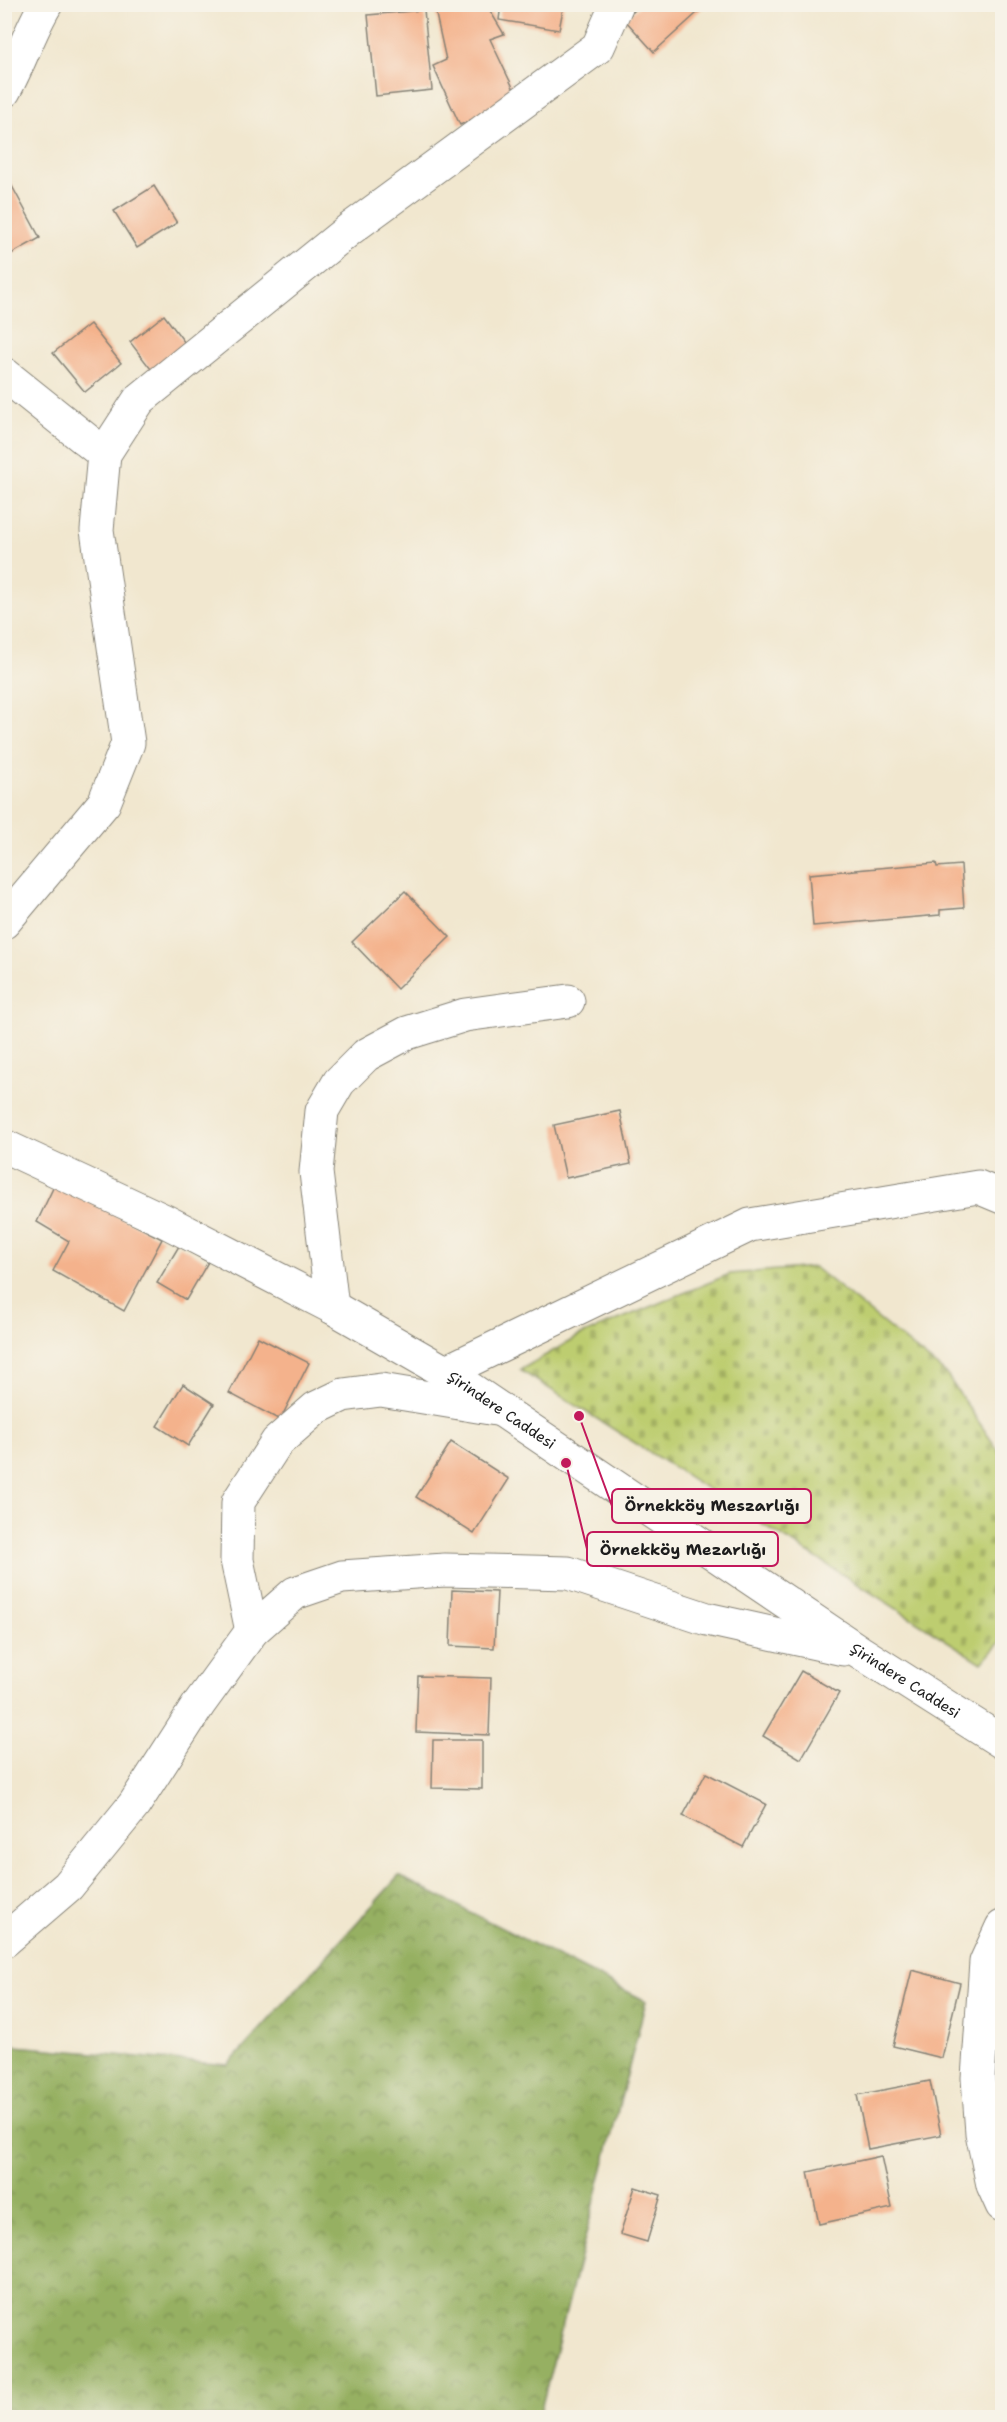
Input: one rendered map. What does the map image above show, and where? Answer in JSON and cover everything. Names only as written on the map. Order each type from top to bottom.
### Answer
[{"type":"street","points":[[4,91],[19,66],[35,21],[46,4]]},
{"type":"street","points":[[4,922],[104,803],[128,743],[97,530],[104,454],[139,400],[350,229],[598,47],[617,4]]},
{"type":"street","points":[[4,374],[104,454]]},
{"type":"street","points":[[332,1307],[316,1172],[322,1111],[339,1082],[366,1055],[407,1033],[465,1015],[568,1001]]},
{"type":"street","name":"Şirindere Caddesi","points":[[4,1146],[165,1221],[332,1307],[445,1372],[860,1652],[1002,1742]]},
{"type":"street","points":[[445,1372],[750,1225],[978,1187],[1002,1197]]},
{"type":"street","points":[[252,1631],[237,1560],[238,1502],[277,1442],[316,1408],[343,1395],[381,1390],[502,1410]]},
{"type":"street","points":[[4,1941],[68,1886],[134,1805],[199,1704],[252,1631],[295,1593],[342,1576],[446,1570],[568,1573],[707,1619],[860,1652]]},
{"type":"street","points":[[1002,1927],[987,1962],[978,2078],[981,2133],[993,2185],[1002,2205]]},
{"type":"green space","points":[[814,1267],[946,1374],[1002,1456],[1002,1640],[982,1663],[520,1370],[579,1336],[730,1274]]},
{"type":"green space","points":[[399,1876],[646,2001],[539,2417],[5,2417],[5,2045],[228,2065]]},
{"type":"building","points":[[450,4],[486,4],[504,34],[490,39],[518,98],[460,125],[433,66],[446,60],[435,10]]},
{"type":"building","points":[[501,4],[564,4],[559,30],[499,20]]},
{"type":"building","points":[[641,4],[707,4],[654,52],[625,20]]},
{"type":"building","points":[[424,10],[432,90],[376,96],[368,15]]},
{"type":"building","points":[[6,175],[40,238],[4,258],[4,176]]},
{"type":"building","points":[[154,186],[177,223],[137,248],[114,211]]},
{"type":"building","points":[[164,315],[188,347],[154,373],[130,342]]},
{"type":"building","points":[[90,324],[121,363],[85,392],[53,353]]},
{"type":"building","points":[[936,863],[937,867],[961,865],[964,908],[940,910],[940,915],[813,926],[809,874]]},
{"type":"building","points":[[405,891],[450,937],[397,989],[352,942]]},
{"type":"building","points":[[620,1111],[631,1164],[566,1178],[554,1125]]},
{"type":"building","points":[[55,1184],[162,1239],[124,1311],[53,1271],[69,1241],[37,1222]]},
{"type":"building","points":[[179,1246],[208,1262],[186,1300],[157,1283]]},
{"type":"building","points":[[258,1337],[309,1363],[280,1420],[229,1393]]},
{"type":"building","points":[[183,1384],[214,1404],[188,1446],[157,1426]]},
{"type":"building","points":[[451,1442],[509,1479],[474,1534],[416,1497]]},
{"type":"building","points":[[452,1590],[497,1592],[494,1648],[450,1646]]},
{"type":"building","points":[[801,1671],[839,1693],[801,1759],[763,1736]]},
{"type":"building","points":[[418,1676],[491,1678],[489,1735],[416,1732]]},
{"type":"building","points":[[433,1740],[482,1740],[482,1789],[432,1788]]},
{"type":"building","points":[[706,1773],[766,1804],[743,1847],[683,1816]]},
{"type":"building","points":[[912,1970],[960,1983],[942,2058],[893,2046]]},
{"type":"building","points":[[1002,2080],[1002,2107],[996,2082]]},
{"type":"building","points":[[930,2081],[941,2135],[868,2149],[857,2095]]},
{"type":"building","points":[[881,2156],[892,2208],[819,2224],[808,2172]]},
{"type":"building","points":[[635,2187],[661,2195],[647,2242],[620,2234]]},
{"type":"place","name":"Örnekköy Meszarlığı","points":[[579,1416]]},
{"type":"place","name":"Örnekköy Mezarlığı","points":[[566,1463]]}]
